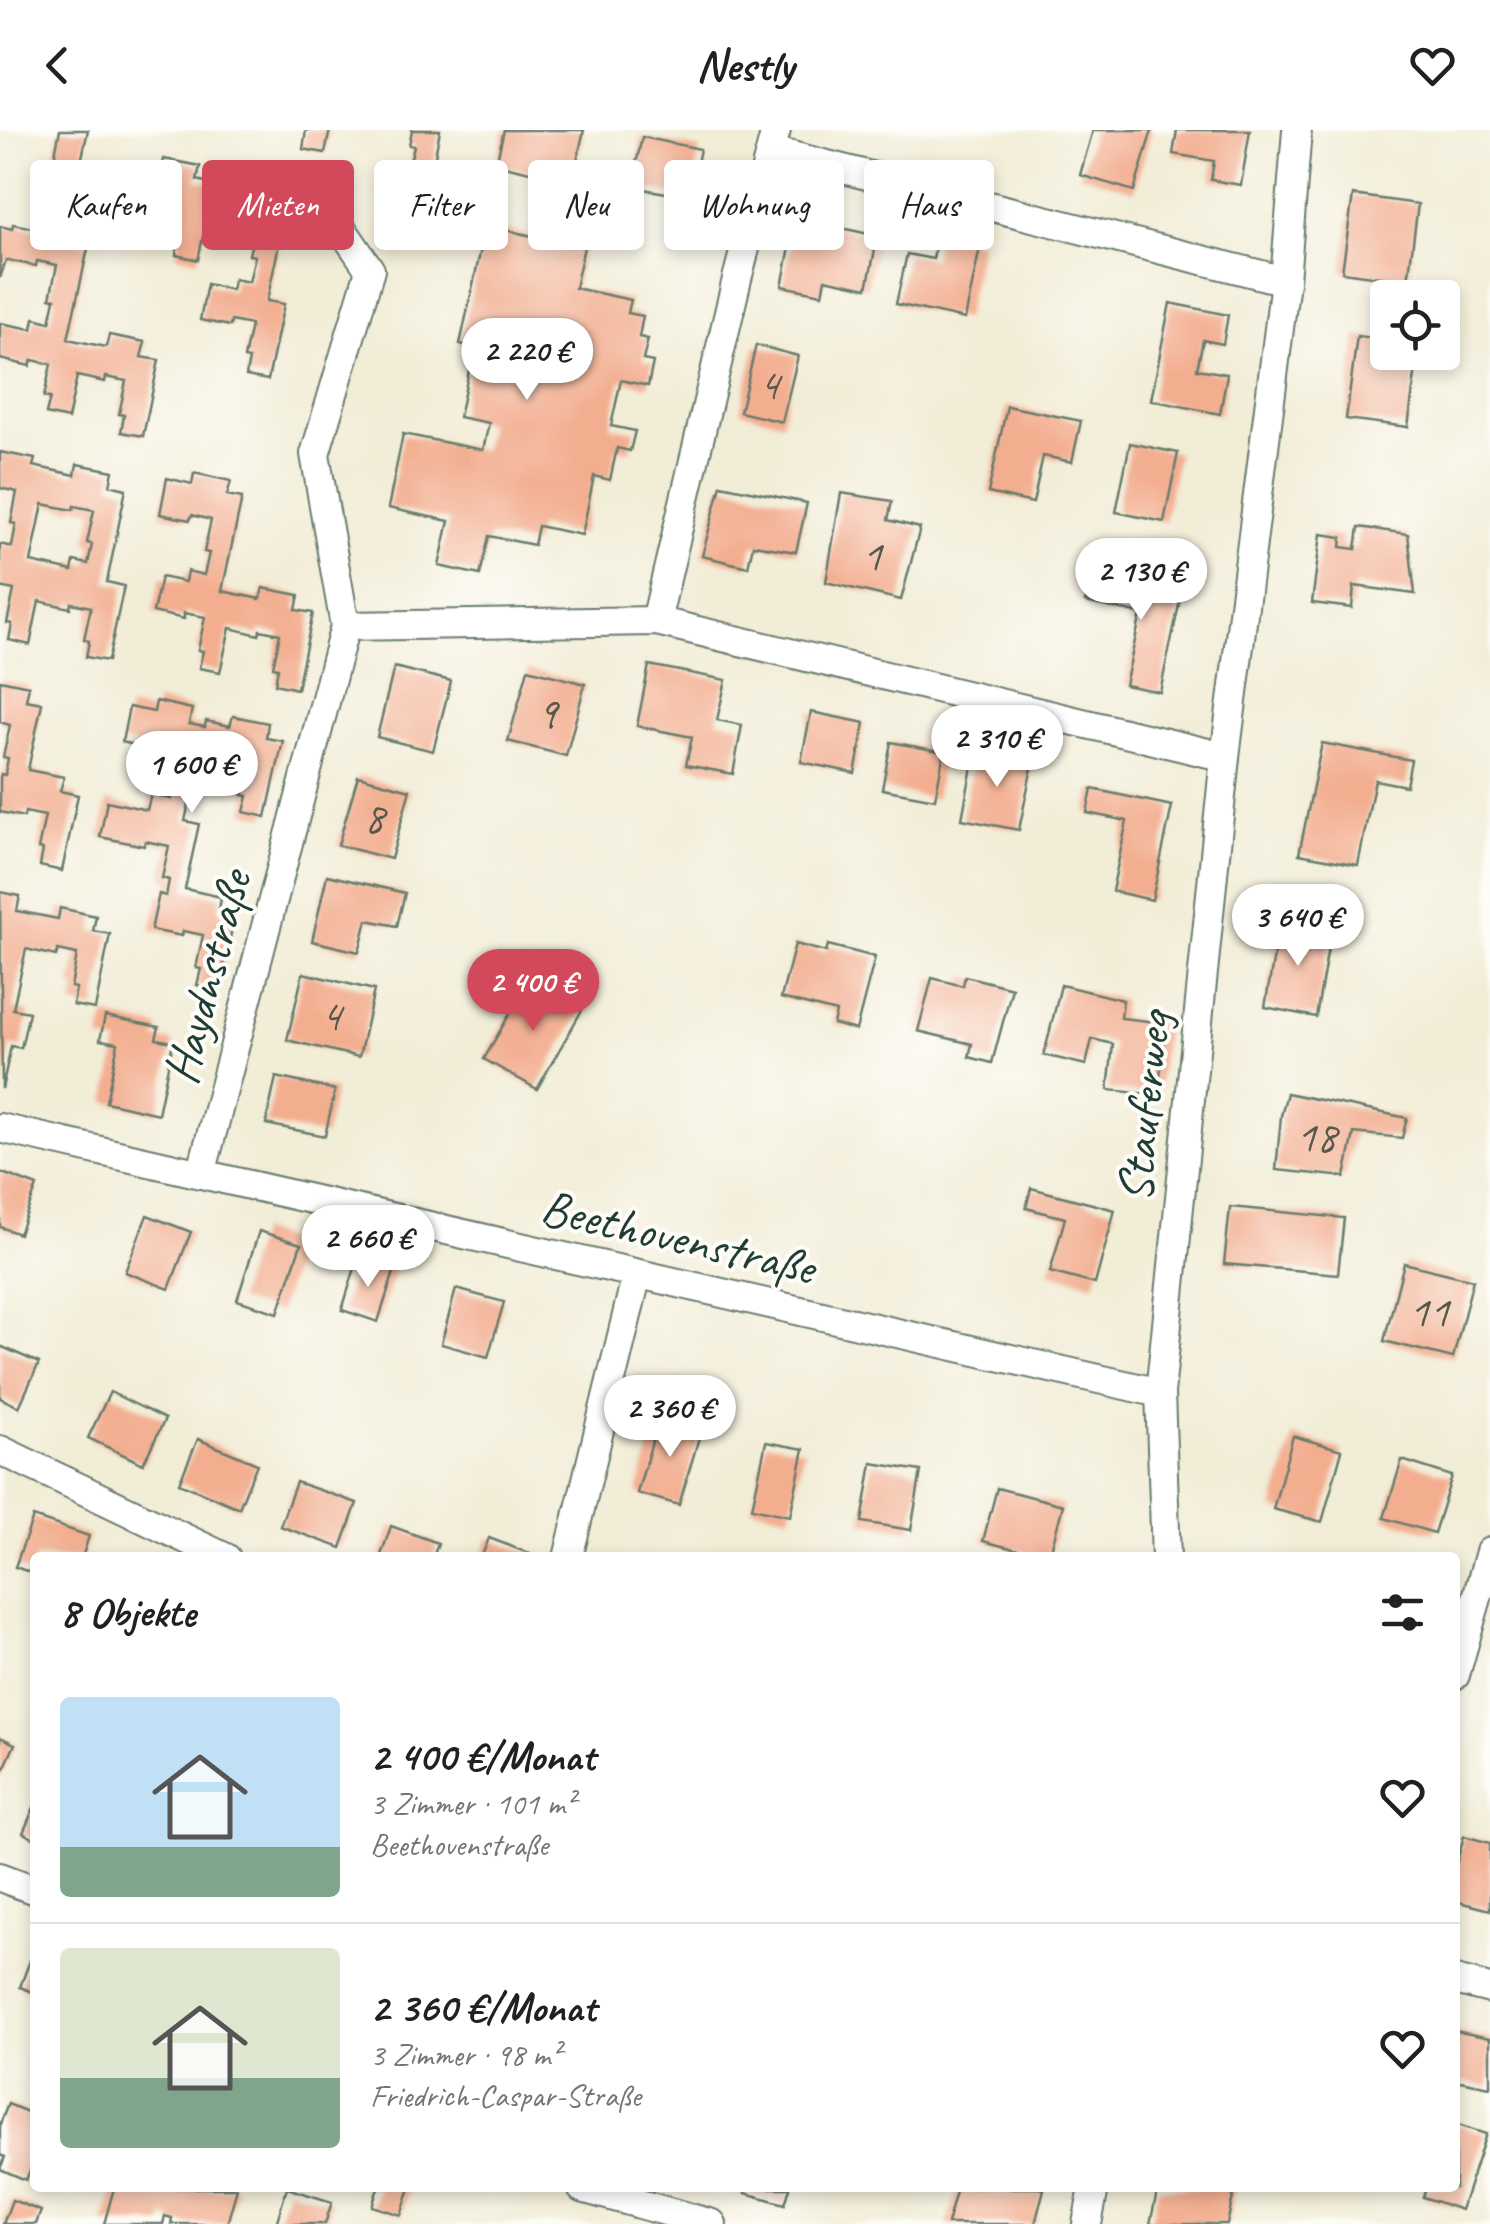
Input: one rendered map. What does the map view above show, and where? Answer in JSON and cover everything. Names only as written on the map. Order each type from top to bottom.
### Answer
[{"type":"street","name":"Stauferweg","points":[[1166,1552],[1160,1393],[1225,758],[1285,281],[1297,130]]},
{"type":"street","points":[[656,621],[736,279],[774,140],[1285,281]]},
{"type":"street","name":"Haydnstraße","points":[[202,1174],[346,626],[315,454],[370,270],[354,246]]},
{"type":"street","points":[[346,626],[656,621],[1225,758]]},
{"type":"street","name":"Beethovenstraße","points":[[0,1128],[1160,1393]]},
{"type":"street","points":[[569,1552],[637,1274]]},
{"type":"street","points":[[0,1450],[213,1552]]},
{"type":"street","points":[[1460,1657],[1490,1552]]},
{"type":"street","points":[[0,1877],[30,1888]]},
{"type":"street","points":[[1460,1981],[1490,1990]]},
{"type":"street","points":[[596,2192],[712,2224]]},
{"type":"street","points":[[1087,2224],[1093,2192]]},
{"type":"building","points":[[60,130],[88,130],[81,160],[54,160]]},
{"type":"building","points":[[306,130],[330,130],[325,153],[303,149]]},
{"type":"building","points":[[412,130],[440,130],[434,160],[410,160],[414,146],[409,145]]},
{"type":"building","points":[[504,130],[584,130],[577,160],[528,160],[528,172],[508,167],[508,160],[497,160]]},
{"type":"building","points":[[1093,130],[1152,130],[1134,191],[1080,175]]},
{"type":"building","points":[[1177,130],[1250,130],[1241,185],[1211,180],[1214,161],[1173,154]]},
{"type":"building","points":[[642,137],[700,149],[698,160],[664,160],[664,193],[644,189],[644,160],[637,160]]},
{"type":"building","points":[[182,162],[200,166],[197,180],[202,181],[202,241],[198,260],[176,255],[177,250],[182,250]]},
{"type":"building","points":[[1353,195],[1418,204],[1408,280],[1342,272]]},
{"type":"building","points":[[13,224],[30,227],[30,250],[88,250],[68,339],[106,347],[109,335],[145,342],[141,357],[159,360],[143,436],[121,432],[124,415],[119,414],[126,381],[106,377],[105,382],[77,376],[68,419],[46,414],[50,398],[44,397],[51,364],[32,360],[30,366],[0,359],[0,323],[32,329],[34,318],[50,322],[55,299],[50,298],[57,265],[37,261],[36,266],[6,260],[0,278],[0,226],[12,229]]},
{"type":"building","points":[[844,229],[864,233],[864,250],[875,250],[867,288],[825,279],[822,294],[782,286],[789,250],[844,250]]},
{"type":"building","points":[[508,231],[528,235],[528,250],[583,250],[575,288],[631,300],[628,313],[643,316],[639,337],[648,339],[643,360],[653,362],[648,386],[621,380],[611,426],[635,431],[630,451],[617,448],[610,480],[594,476],[582,535],[538,526],[534,545],[489,536],[480,575],[439,566],[449,521],[388,508],[403,434],[483,450],[489,423],[459,417],[474,347],[460,344],[481,250],[508,250]]},
{"type":"building","points":[[250,250],[278,250],[267,301],[284,304],[268,380],[246,376],[249,359],[244,358],[251,325],[231,321],[230,326],[200,320],[207,284],[232,290],[234,279],[249,282],[255,256],[249,255]]},
{"type":"building","points":[[935,250],[980,250],[965,319],[896,304],[907,254],[933,259]]},
{"type":"building","points":[[1170,303],[1228,315],[1223,344],[1203,340],[1197,369],[1227,374],[1220,414],[1151,400]]},
{"type":"building","points":[[1357,336],[1370,338],[1370,370],[1416,370],[1408,427],[1346,419]]},
{"type":"building","points":[[756,345],[798,356],[782,422],[740,412]]},
{"type":"building","points":[[1007,406],[1081,421],[1072,462],[1043,456],[1033,503],[988,493]]},
{"type":"building","points":[[1130,443],[1178,453],[1164,522],[1116,512]]},
{"type":"building","points":[[0,452],[35,459],[33,466],[75,475],[77,464],[113,471],[110,485],[126,489],[107,582],[124,586],[108,661],[86,657],[89,641],[84,639],[91,607],[71,603],[70,608],[39,601],[30,645],[9,640],[12,624],[7,623],[14,590],[0,587],[0,544],[12,547],[16,524],[11,523],[17,492],[0,488]],"holes":[[[43,504],[73,510],[74,506],[94,510],[87,543],[92,544],[88,564],[74,561],[72,571],[31,562]]]},
{"type":"building","points":[[194,473],[231,481],[227,495],[242,498],[222,591],[260,599],[263,588],[299,595],[296,610],[313,613],[297,689],[275,684],[278,668],[273,667],[280,634],[260,630],[259,635],[230,628],[220,672],[199,668],[203,651],[198,650],[205,617],[184,613],[184,619],[153,612],[161,577],[185,582],[187,571],[204,575],[211,520],[160,514],[167,478],[192,484]]},
{"type":"building","points":[[721,485],[807,503],[796,552],[753,545],[748,567],[702,556]]},
{"type":"building","points":[[841,493],[892,501],[888,520],[920,528],[901,600],[826,582]]},
{"type":"building","points":[[1359,527],[1408,534],[1415,594],[1354,586],[1352,608],[1312,603],[1321,534],[1342,537],[1341,547],[1356,549]]},
{"type":"building","points":[[1091,572],[1182,591],[1160,692],[1125,685],[1141,614],[1085,602]]},
{"type":"building","points":[[649,665],[726,680],[717,720],[742,725],[733,774],[686,765],[692,737],[637,726]]},
{"type":"building","points":[[394,667],[451,681],[433,751],[377,737]]},
{"type":"building","points":[[528,669],[585,684],[566,756],[508,741]]},
{"type":"building","points":[[0,680],[29,686],[26,700],[42,703],[28,770],[64,777],[60,791],[78,795],[62,871],[40,866],[43,850],[38,849],[45,816],[0,812],[0,778],[5,775],[8,758],[3,757],[10,725],[0,722]]},
{"type":"building","points":[[156,701],[192,709],[189,724],[205,727],[206,721],[230,726],[233,716],[268,723],[266,738],[283,741],[266,817],[244,812],[248,796],[243,795],[250,762],[230,758],[229,763],[199,757],[185,821],[199,824],[185,889],[221,897],[219,911],[235,914],[219,990],[197,985],[201,969],[196,968],[203,935],[183,931],[182,936],[151,930],[159,894],[166,896],[169,880],[162,878],[169,846],[145,841],[144,846],[100,837],[107,801],[147,810],[151,794],[171,799],[176,780],[166,777],[173,748],[153,743],[152,749],[122,742],[129,707],[154,712]]},
{"type":"building","points":[[811,712],[865,723],[855,773],[801,762]]},
{"type":"building","points":[[891,742],[944,752],[935,799],[882,789]]},
{"type":"building","points":[[1322,743],[1411,760],[1406,786],[1375,780],[1358,865],[1299,854]]},
{"type":"building","points":[[975,751],[1033,762],[1019,830],[962,819]]},
{"type":"building","points":[[358,776],[410,790],[391,859],[338,845]]},
{"type":"building","points":[[1092,789],[1172,806],[1152,900],[1112,891],[1127,821],[1087,813]]},
{"type":"building","points":[[327,875],[405,893],[397,926],[367,920],[359,952],[312,941]]},
{"type":"building","points":[[0,892],[20,896],[17,911],[58,919],[60,908],[96,916],[93,931],[110,934],[95,1009],[73,1005],[76,988],[71,987],[77,954],[58,950],[56,956],[26,949],[13,1009],[29,1012],[21,1048],[11,1046],[2,1089]]},
{"type":"building","points":[[1280,921],[1331,930],[1316,1017],[1265,1007]]},
{"type":"building","points":[[795,944],[826,952],[828,945],[875,957],[856,1030],[833,1024],[836,1012],[781,998]]},
{"type":"building","points":[[303,973],[374,990],[359,1057],[287,1040]]},
{"type":"building","points":[[965,976],[1012,988],[992,1063],[969,1057],[972,1044],[918,1031],[932,978],[963,986]]},
{"type":"building","points":[[529,980],[582,1010],[537,1089],[484,1059]]},
{"type":"building","points":[[1061,985],[1123,1000],[1121,1018],[1166,1023],[1158,1095],[1108,1090],[1113,1044],[1092,1039],[1086,1065],[1044,1055]]},
{"type":"building","points":[[105,1016],[159,1027],[156,1039],[173,1042],[158,1114],[106,1102],[118,1043],[100,1040]]},
{"type":"building","points":[[276,1077],[335,1090],[325,1136],[266,1124]]},
{"type":"building","points":[[1287,1093],[1407,1118],[1402,1138],[1354,1133],[1345,1177],[1276,1170]]},
{"type":"building","points":[[0,1172],[37,1186],[19,1234],[0,1227]]},
{"type":"building","points":[[1031,1188],[1115,1210],[1095,1284],[1050,1272],[1065,1218],[1026,1208]]},
{"type":"building","points":[[1230,1207],[1344,1218],[1338,1274],[1224,1264]]},
{"type":"building","points":[[147,1215],[191,1232],[169,1289],[125,1272]]},
{"type":"building","points":[[259,1231],[301,1244],[278,1313],[237,1300]]},
{"type":"building","points":[[358,1258],[395,1269],[378,1322],[342,1310]]},
{"type":"building","points":[[1404,1263],[1473,1280],[1453,1358],[1384,1341]]},
{"type":"building","points":[[456,1289],[504,1302],[488,1357],[441,1344]]},
{"type":"building","points":[[0,1346],[39,1363],[19,1407],[0,1398]]},
{"type":"building","points":[[110,1392],[165,1419],[143,1464],[88,1438]]},
{"type":"building","points":[[660,1415],[702,1427],[679,1505],[637,1493]]},
{"type":"building","points":[[1293,1436],[1342,1450],[1322,1522],[1273,1509]]},
{"type":"building","points":[[198,1439],[257,1464],[239,1508],[179,1483]]},
{"type":"building","points":[[766,1442],[804,1449],[790,1516],[752,1508]]},
{"type":"building","points":[[1402,1460],[1452,1476],[1434,1533],[1384,1518]]},
{"type":"building","points":[[872,1463],[921,1471],[911,1530],[862,1522]]},
{"type":"building","points":[[296,1482],[357,1503],[341,1548],[280,1526]]},
{"type":"building","points":[[997,1488],[1063,1505],[1051,1552],[1026,1552],[983,1541]]},
{"type":"building","points":[[33,1517],[89,1536],[84,1552],[30,1552],[30,1572],[15,1567]]},
{"type":"building","points":[[391,1526],[438,1543],[435,1552],[382,1552]]},
{"type":"building","points":[[489,1538],[526,1552],[483,1552]]},
{"type":"building","points":[[0,1737],[15,1744],[0,1778]]},
{"type":"building","points":[[30,1817],[30,1836],[23,1833]]},
{"type":"building","points":[[1464,1836],[1490,1843],[1490,1910],[1460,1902],[1460,1851]]},
{"type":"building","points":[[30,1960],[30,1991],[20,1987]]},
{"type":"building","points":[[1460,2032],[1490,2038],[1490,2087],[1460,2081]]},
{"type":"building","points":[[8,2104],[30,2113],[30,2170],[26,2180],[0,2169],[5,2157],[0,2155],[0,2124]]},
{"type":"building","points":[[1460,2126],[1486,2134],[1461,2210],[1423,2197],[1425,2192],[1460,2192]]},
{"type":"building","points":[[113,2192],[236,2192],[227,2224],[171,2224],[172,2218],[165,2216],[163,2224],[104,2224]]},
{"type":"building","points":[[286,2192],[332,2202],[325,2224],[276,2224]]},
{"type":"building","points":[[377,2192],[409,2192],[401,2215],[372,2206]]},
{"type":"building","points":[[745,2192],[789,2192],[785,2204]]},
{"type":"building","points":[[956,2192],[1043,2192],[1035,2224],[947,2224]]},
{"type":"building","points":[[1157,2192],[1234,2192],[1227,2224],[1150,2224]]},
{"type":"building","points":[[12,2200],[41,2211],[36,2224],[3,2224]]}]
